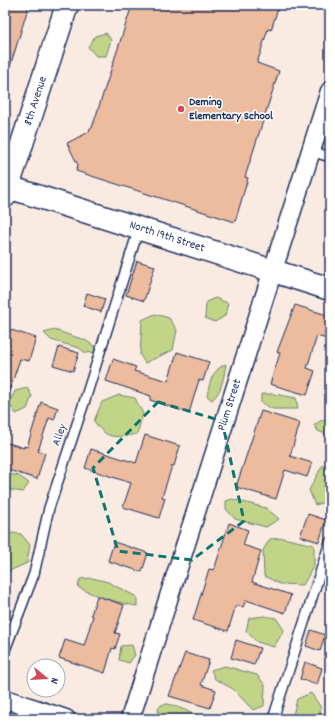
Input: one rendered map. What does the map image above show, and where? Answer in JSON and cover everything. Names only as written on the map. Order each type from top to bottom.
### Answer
[{"type":"street","name":"8th Avenue","points":[[6,189],[67,5]]},
{"type":"street","name":"Plum Street","points":[[130,719],[330,91]]},
{"type":"street","name":"North 19th Street","points":[[6,189],[139,228],[330,289]]},
{"type":"street","points":[[5,699],[66,719]]},
{"type":"lane","points":[[311,150],[330,157]]},
{"type":"lane","name":"Alley","points":[[5,650],[34,574],[49,508],[139,228]]},
{"type":"lane","points":[[273,719],[330,542]]},
{"type":"highlighted area","points":[[158,402],[222,421],[244,521],[192,560],[118,551],[93,468]]},
{"type":"green space","points":[[106,33],[111,40],[106,56],[96,56],[88,47],[95,36]]},
{"type":"green space","points":[[215,298],[228,303],[225,316],[215,322],[205,318],[206,302]]},
{"type":"green space","points":[[155,314],[169,318],[177,330],[173,350],[145,363],[140,355],[142,320]]},
{"type":"green space","points":[[54,330],[85,340],[94,346],[95,352],[86,353],[79,348],[51,340],[44,333]]},
{"type":"green space","points":[[226,364],[220,388],[212,400],[207,396],[212,377],[217,370]]},
{"type":"green space","points":[[27,388],[32,396],[27,409],[16,414],[9,404],[15,391]]},
{"type":"green space","points":[[261,394],[274,394],[296,398],[298,409],[273,409],[261,403]]},
{"type":"green space","points":[[119,395],[135,398],[143,414],[137,434],[118,437],[108,435],[98,427],[94,421],[102,402]]},
{"type":"green space","points":[[322,420],[330,421],[330,436],[318,431],[314,425]]},
{"type":"green space","points":[[330,464],[330,501],[315,505],[309,490],[322,466]]},
{"type":"green space","points":[[9,474],[19,476],[29,483],[23,492],[5,489],[5,476]]},
{"type":"green space","points":[[232,499],[266,508],[279,519],[266,527],[235,519],[226,509],[226,501]]},
{"type":"green space","points":[[13,533],[21,534],[30,545],[27,563],[5,573],[5,535]]},
{"type":"green space","points":[[283,538],[314,545],[314,565],[303,585],[280,584],[264,576],[263,550],[270,539]]},
{"type":"green space","points":[[92,578],[108,582],[137,597],[137,606],[107,599],[78,587],[80,579]]},
{"type":"green space","points":[[264,616],[276,618],[284,630],[274,647],[257,642],[246,631],[249,618]]},
{"type":"green space","points":[[132,645],[135,655],[129,663],[119,660],[121,646]]},
{"type":"green space","points":[[225,666],[257,675],[265,685],[264,706],[253,710],[233,689],[215,679],[211,670]]},
{"type":"green space","points":[[311,693],[320,706],[321,719],[292,719],[297,699]]},
{"type":"green space","points":[[168,704],[211,719],[160,719],[158,709],[161,705]]},
{"type":"building","points":[[5,5],[29,5],[8,73],[5,72]]},
{"type":"building","points":[[132,5],[279,5],[271,30],[268,29],[257,63],[279,71],[245,177],[248,178],[235,222],[76,171],[78,165],[67,143],[89,132],[90,128],[92,128]]},
{"type":"building","points":[[137,261],[155,266],[144,301],[126,295]]},
{"type":"building","points":[[87,293],[105,299],[101,312],[83,306]]},
{"type":"building","points":[[295,305],[330,316],[330,340],[317,336],[307,368],[315,371],[307,395],[270,384],[280,353],[277,352]]},
{"type":"building","points":[[5,328],[36,338],[29,361],[20,359],[8,395],[5,395]]},
{"type":"building","points":[[59,347],[79,353],[73,371],[53,365]]},
{"type":"building","points":[[177,352],[209,362],[203,381],[199,380],[189,413],[150,400],[151,396],[106,381],[113,359],[136,367],[134,371],[168,381]]},
{"type":"building","points":[[41,402],[58,408],[54,420],[49,418],[38,451],[45,453],[37,479],[5,469],[5,442],[24,448],[24,446],[27,447]]},
{"type":"building","points":[[261,411],[300,423],[290,456],[312,463],[307,477],[285,470],[276,499],[236,487]]},
{"type":"building","points":[[145,435],[180,446],[162,497],[165,498],[159,518],[123,507],[131,483],[85,468],[91,449],[136,463]]},
{"type":"building","points":[[308,514],[326,520],[319,542],[300,536]]},
{"type":"building","points":[[229,523],[248,530],[243,545],[261,551],[252,582],[291,595],[285,613],[246,600],[243,607],[236,605],[228,631],[193,620],[209,569],[214,570]]},
{"type":"building","points":[[114,542],[148,553],[142,572],[108,561]]},
{"type":"building","points":[[97,596],[124,605],[115,633],[120,634],[115,649],[112,648],[105,673],[66,660],[66,658],[59,658],[65,640],[84,646],[93,616],[91,615]]},
{"type":"building","points":[[311,630],[325,635],[320,651],[306,646]]},
{"type":"building","points":[[236,640],[260,648],[254,665],[231,658]]},
{"type":"building","points":[[185,653],[209,660],[201,685],[216,690],[210,708],[169,696]]},
{"type":"building","points":[[305,662],[322,668],[317,685],[300,679]]},
{"type":"place","name":"Deming Elementary School","points":[[181,109]]}]
